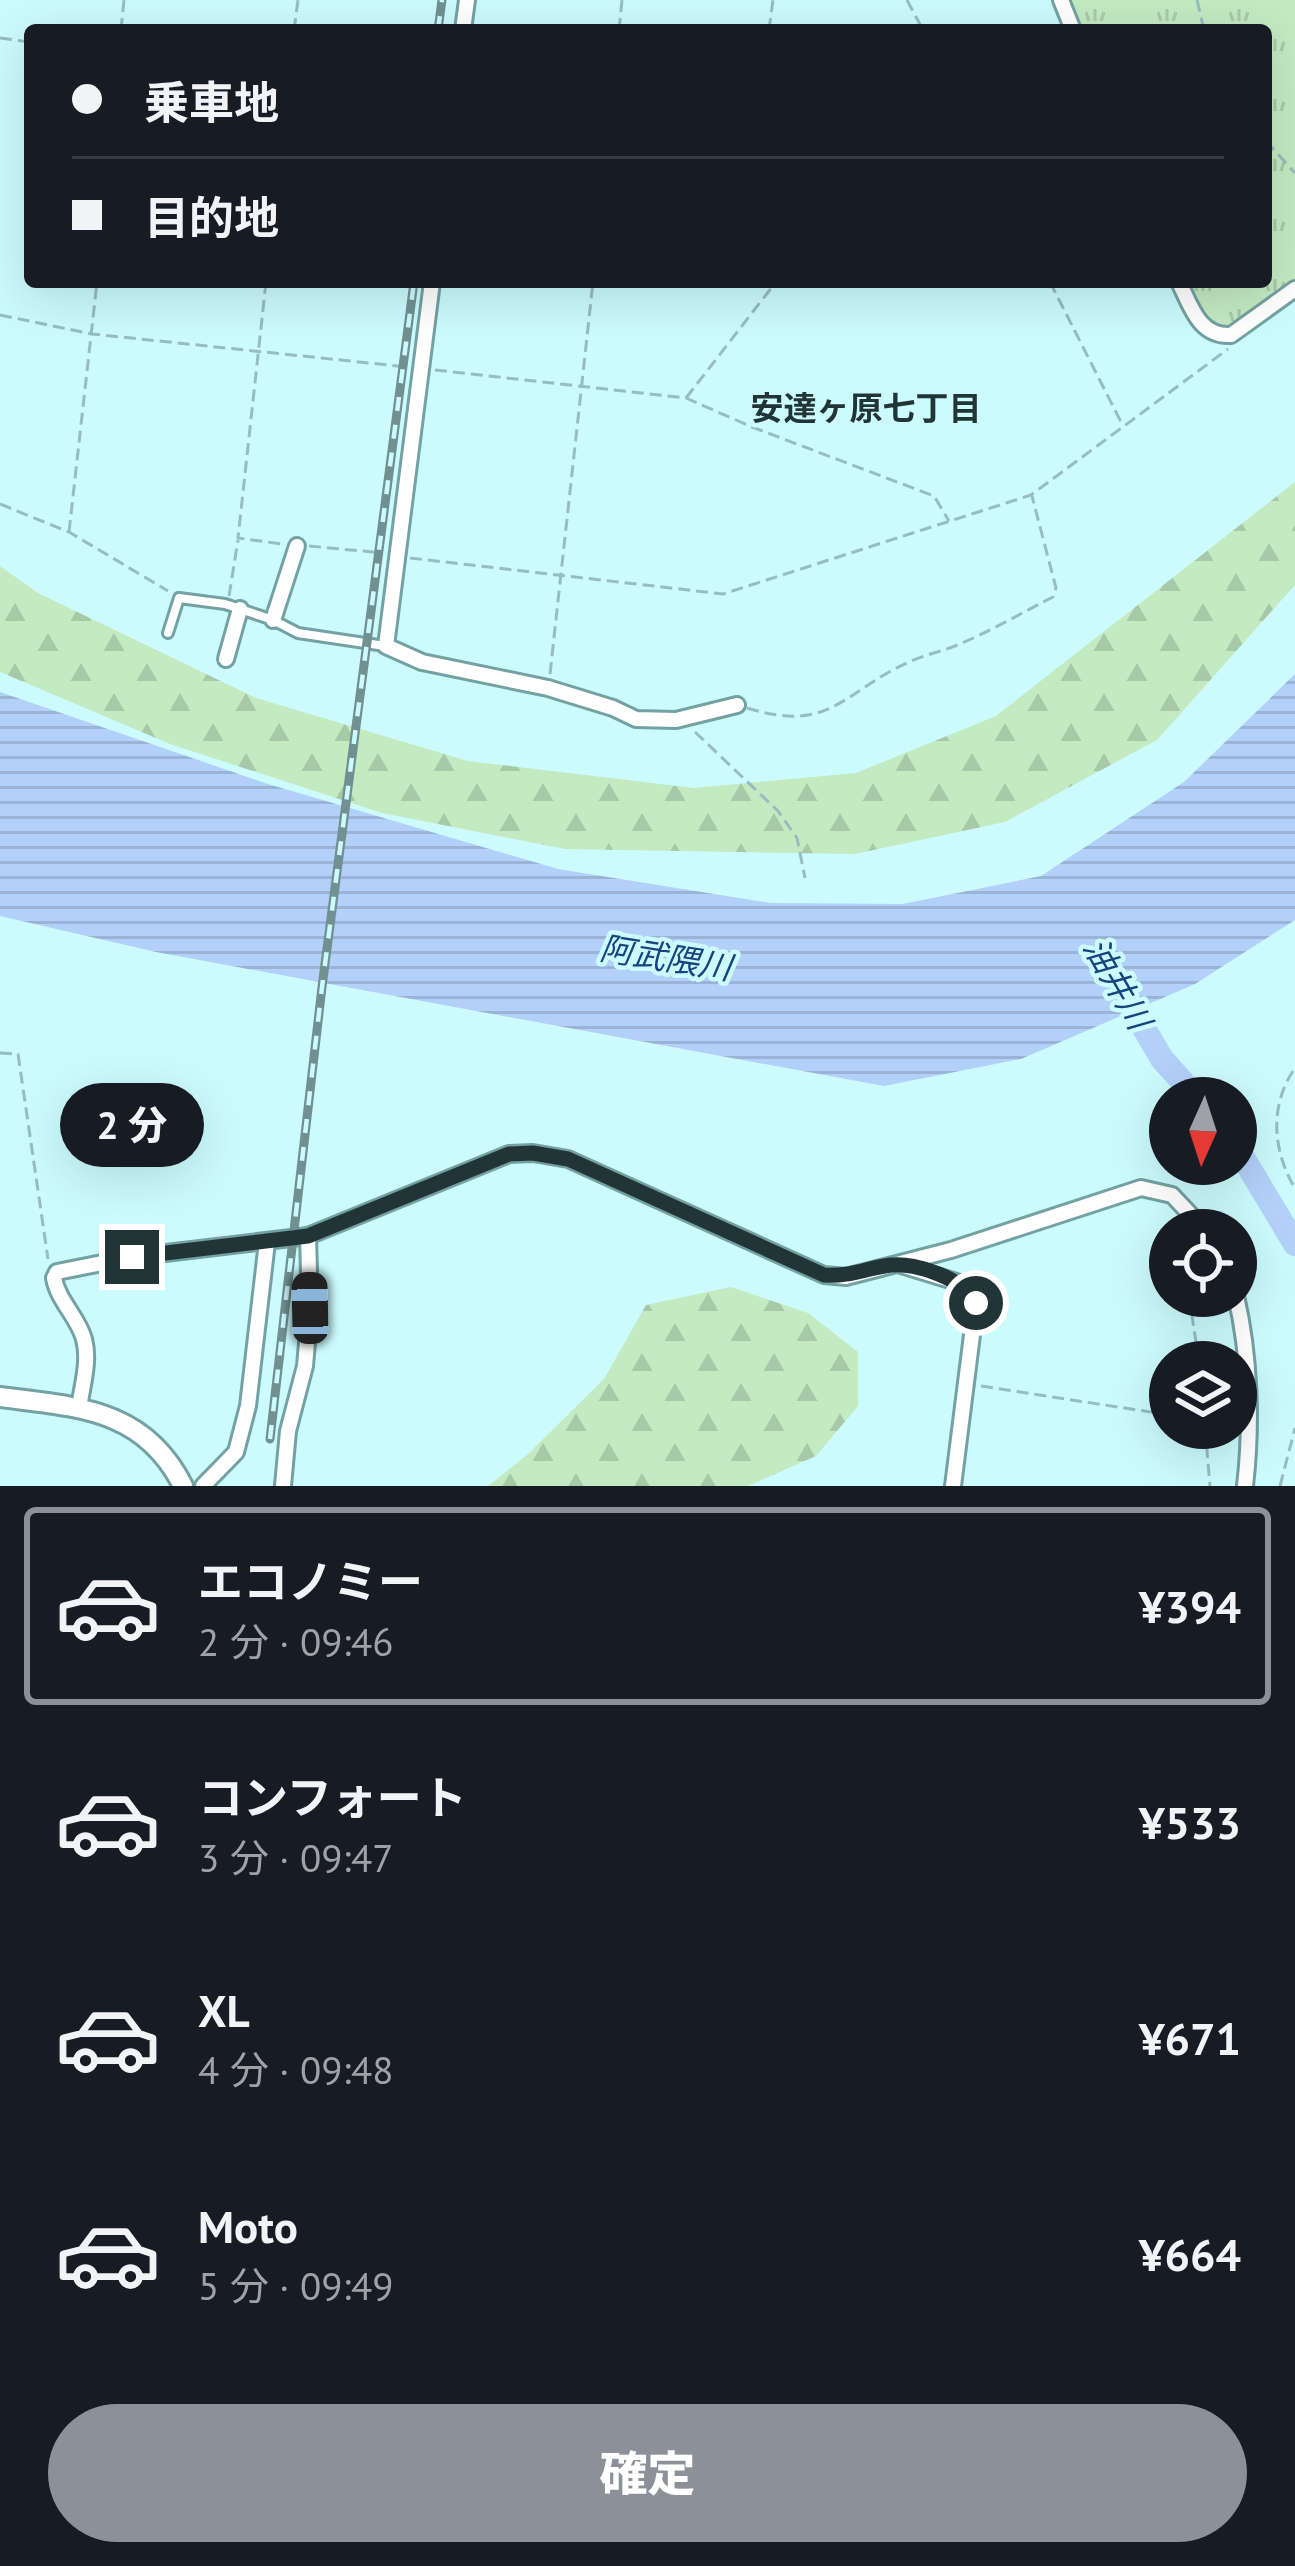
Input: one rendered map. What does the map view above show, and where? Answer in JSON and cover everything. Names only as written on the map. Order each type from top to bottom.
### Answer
[{"type":"street","points":[[431,288],[386,646],[422,662],[548,688],[636,719],[680,719],[737,705]]},
{"type":"street","points":[[1183,288],[1208,331],[1231,335],[1295,289]]},
{"type":"street","points":[[273,620],[297,546]]},
{"type":"street","points":[[226,659],[234,607]]},
{"type":"street","points":[[79,1408],[86,1364],[84,1338],[54,1278],[57,1272],[132,1257],[308,1236],[509,1154],[568,1159],[824,1275],[846,1277],[1015,1231],[1141,1188],[1172,1195],[1185,1209]]},
{"type":"street","points":[[283,1486],[288,1431],[305,1366],[308,1236]]},
{"type":"street","points":[[203,1486],[236,1452],[267,1242]]},
{"type":"street","points":[[896,1264],[951,1279],[970,1290],[976,1303],[952,1486]]},
{"type":"street","points":[[1239,1317],[1249,1451],[1245,1486]]},
{"type":"street","points":[[0,1397],[79,1408],[129,1425],[154,1443],[183,1486]]},
{"type":"lane","points":[[168,633],[179,598],[234,607],[298,633],[386,646]]},
{"type":"path","points":[[1272,147],[1295,172]]},
{"type":"path","points":[[69,532],[96,288]]},
{"type":"path","points":[[234,607],[265,288]]},
{"type":"path","points":[[548,688],[592,288]]},
{"type":"path","points":[[686,398],[771,288]]},
{"type":"path","points":[[1053,288],[1122,424]]},
{"type":"path","points":[[0,315],[92,334],[686,398],[934,496],[950,522]]},
{"type":"path","points":[[238,538],[365,549],[397,557],[724,594],[1031,495],[1228,350],[1231,335]]},
{"type":"path","points":[[737,705],[775,717],[829,711],[907,662],[960,644],[1053,597],[1056,588],[1031,495]]},
{"type":"path","points":[[0,504],[69,532],[179,598]]},
{"type":"path","points":[[680,719],[778,811],[797,838],[805,878]]},
{"type":"path","points":[[0,1053],[18,1054],[54,1278]]},
{"type":"path","points":[[1293,1185],[1277,1148],[1276,1130],[1281,1095],[1295,1068]]},
{"type":"path","points":[[968,1384],[1149,1412]]},
{"type":"path","points":[[1280,1486],[1295,1428]]},
{"type":"path","points":[[1207,1449],[1210,1486]]},
{"type":"green space","points":[[1067,0],[1295,0],[1295,284],[1233,329],[1223,330],[1209,322],[1189,288],[1272,288],[1272,24],[1077,24]]},
{"type":"green space","points":[[1295,482],[1295,585],[1157,740],[1005,822],[855,854],[565,849],[382,813],[170,744],[0,672],[0,566],[38,593],[256,698],[468,761],[694,788],[856,773],[996,716]]},
{"type":"green space","points":[[731,1287],[808,1313],[858,1352],[858,1406],[816,1456],[748,1486],[488,1486],[604,1379],[646,1305]]},
{"type":"water","name":"阿武隈川","points":[[1295,674],[1295,920],[1195,984],[1021,1059],[884,1086],[156,952],[0,916],[0,692],[268,784],[558,869],[771,903],[903,904],[1041,876],[1184,782]]},
{"type":"waterway","name":"油井川","points":[[1118,984],[1162,1059],[1178,1077]]},
{"type":"waterway","name":"油井川","points":[[1257,1181],[1295,1244]]},
{"type":"railway","points":[[439,24],[442,0]]},
{"type":"railway","points":[[270,1439],[322,987],[413,288]]},
{"type":"district","name":"安達ヶ原七丁目","points":[[866,407]]},
{"type":"route","points":[[132,1257],[308,1236],[509,1154],[533,1153],[568,1159],[824,1275],[846,1277],[896,1264],[963,1284],[976,1303]]}]
